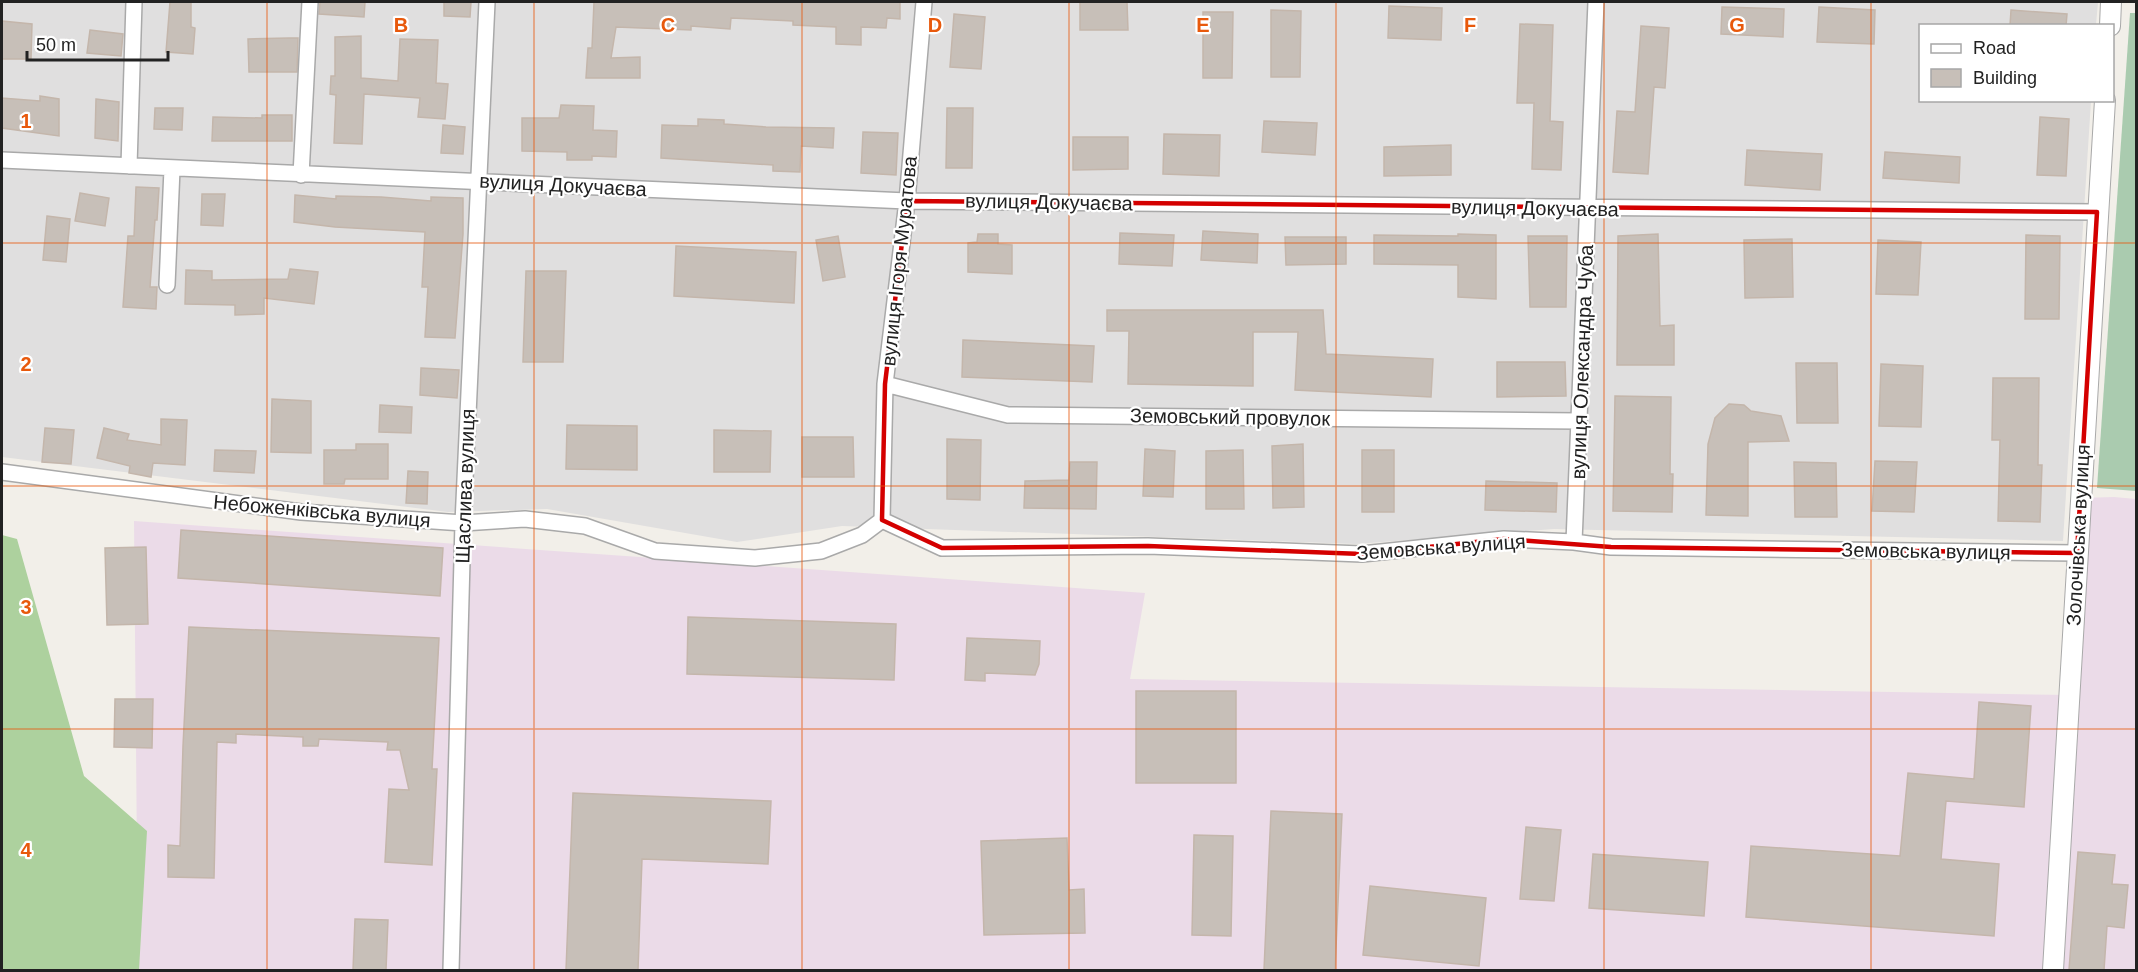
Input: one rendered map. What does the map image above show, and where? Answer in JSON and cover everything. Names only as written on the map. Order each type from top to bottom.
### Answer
[{"type":"street","points":[[129,166],[134,2]]},
{"type":"street","points":[[301,175],[310,2]]},
{"type":"street","name":"Щаслива вулиця","points":[[451,970],[463,523],[487,2]]},
{"type":"street","name":"вулиця Ігоря Муратова","points":[[882,520],[885,384],[907,201],[924,2]]},
{"type":"street","name":"вулиця Олександра Чуба","points":[[1574,542],[1596,2]]},
{"type":"street","points":[[2110,24],[2112,2]]},
{"type":"street","name":"Золочівська вулиця","points":[[2053,970],[2105,102]]},
{"type":"street","name":"вулиця Докучаєва","points":[[2,160],[907,201],[2097,212]]},
{"type":"street","points":[[167,285],[172,169]]},
{"type":"street","name":"Земовський провулок","points":[[885,384],[1008,415],[1579,421]]},
{"type":"street","name":"Небоженківська вулиця","points":[[2,472],[301,512],[463,523],[525,519],[585,526],[655,552],[755,558],[821,552],[862,535],[882,520]]},
{"type":"street","name":"Земовська вулиця","points":[[882,520],[942,548],[1148,546],[1362,554],[1504,539],[1574,542],[1611,547],[2077,553]]},
{"type":"highlighted area","points":[[907,201],[2097,212],[2077,553],[1611,547],[1504,539],[1362,554],[1148,546],[942,548],[882,520],[885,384]]},
{"type":"shaded area","points":[[2,2],[2098,2],[2096,24],[1919,24],[1919,102],[2091,102],[2063,541],[1554,529],[1356,544],[842,526],[737,542],[547,509],[448,512],[2,457]]},
{"type":"shaded area","points":[[2081,498],[2136,499],[2136,970],[138,970],[134,521],[1145,593],[1130,679],[2068,695]]},
{"type":"green space","points":[[2130,13],[2136,13],[2136,491],[2097,488]]},
{"type":"green space","points":[[2,535],[17,539],[84,776],[147,831],[139,970],[2,970]]},
{"type":"building","points":[[170,2],[191,2],[191,27],[195,28],[193,54],[166,52]]},
{"type":"building","points":[[320,2],[365,2],[364,17],[319,14]]},
{"type":"building","points":[[444,2],[471,2],[470,17],[444,16]]},
{"type":"building","points":[[594,2],[900,2],[900,19],[887,18],[886,28],[861,27],[861,45],[836,44],[836,27],[793,25],[793,21],[731,18],[730,29],[691,26],[691,30],[616,27],[611,58],[640,57],[640,78],[586,78],[588,48],[592,48]]},
{"type":"building","points":[[1080,2],[1127,2],[1128,30],[1080,30]]},
{"type":"building","points":[[1389,6],[1442,8],[1441,40],[1388,38]]},
{"type":"building","points":[[1722,7],[1784,9],[1783,37],[1721,34]]},
{"type":"building","points":[[1819,7],[1875,10],[1874,44],[1817,42]]},
{"type":"building","points":[[1271,10],[1301,11],[1300,77],[1271,77]]},
{"type":"building","points":[[2011,10],[2067,14],[2066,24],[2010,24]]},
{"type":"building","points":[[1203,12],[1233,12],[1232,78],[1203,78]]},
{"type":"building","points":[[954,14],[985,17],[981,69],[950,67]]},
{"type":"building","points":[[2,21],[32,24],[31,59],[2,59]]},
{"type":"building","points":[[1520,24],[1553,25],[1550,121],[1563,122],[1561,170],[1532,169],[1534,103],[1517,103]]},
{"type":"building","points":[[1641,26],[1669,28],[1665,88],[1654,87],[1648,174],[1613,172],[1617,111],[1635,112]]},
{"type":"building","points":[[90,30],[123,34],[121,56],[87,53]]},
{"type":"building","points":[[361,36],[361,78],[398,81],[400,39],[438,40],[436,83],[448,84],[445,119],[418,117],[420,98],[364,94],[362,144],[334,143],[336,95],[330,94],[331,76],[335,76],[335,37]]},
{"type":"building","points":[[298,38],[297,72],[249,72],[248,39]]},
{"type":"building","points":[[40,96],[59,99],[59,136],[2,128],[2,98],[40,101]]},
{"type":"building","points":[[96,99],[119,102],[118,141],[95,138]]},
{"type":"building","points":[[561,105],[594,106],[593,130],[617,131],[616,157],[592,156],[592,160],[567,160],[567,152],[522,151],[522,118],[559,118]]},
{"type":"building","points":[[155,108],[183,108],[182,130],[154,129]]},
{"type":"building","points":[[947,108],[973,108],[972,168],[946,168]]},
{"type":"building","points":[[262,115],[292,115],[292,141],[212,141],[213,117],[262,118]]},
{"type":"building","points":[[2040,117],[2069,119],[2066,176],[2037,175]]},
{"type":"building","points":[[698,119],[724,120],[724,124],[766,127],[834,128],[833,148],[801,146],[800,172],[773,171],[773,165],[661,158],[662,125],[698,126]]},
{"type":"building","points":[[1264,121],[1317,123],[1315,155],[1262,152]]},
{"type":"building","points":[[443,125],[465,127],[463,154],[441,153]]},
{"type":"building","points":[[863,132],[898,133],[896,175],[861,173]]},
{"type":"building","points":[[1164,134],[1220,135],[1219,176],[1163,174]]},
{"type":"building","points":[[1073,137],[1128,137],[1128,169],[1073,170]]},
{"type":"building","points":[[1451,145],[1451,175],[1384,176],[1384,147]]},
{"type":"building","points":[[1747,150],[1822,154],[1820,190],[1745,185]]},
{"type":"building","points":[[1885,152],[1960,157],[1959,183],[1883,178]]},
{"type":"building","points":[[136,187],[159,188],[150,287],[157,287],[156,309],[123,307],[128,236],[134,236]]},
{"type":"building","points":[[80,193],[109,198],[105,226],[75,221]]},
{"type":"building","points":[[202,194],[225,194],[223,226],[201,225]]},
{"type":"building","points":[[295,195],[336,199],[336,196],[431,201],[431,197],[463,198],[463,234],[455,338],[425,337],[428,287],[422,287],[425,232],[335,227],[294,222]]},
{"type":"building","points":[[47,216],[70,219],[66,262],[43,260]]},
{"type":"building","points":[[1203,231],[1258,234],[1257,263],[1201,260]]},
{"type":"building","points":[[1120,233],[1174,235],[1172,266],[1119,264]]},
{"type":"building","points":[[978,234],[998,234],[998,244],[1012,245],[1012,274],[968,272],[968,243],[977,242]]},
{"type":"building","points":[[1458,234],[1496,235],[1496,299],[1458,297],[1458,265],[1374,264],[1374,235],[1458,236]]},
{"type":"building","points":[[1658,234],[1660,326],[1674,325],[1674,365],[1617,365],[1618,236]]},
{"type":"building","points":[[2026,235],[2060,236],[2059,319],[2025,319]]},
{"type":"building","points":[[838,236],[845,277],[823,281],[816,240]]},
{"type":"building","points":[[1528,236],[1567,236],[1566,307],[1530,307]]},
{"type":"building","points":[[1285,237],[1346,237],[1346,264],[1286,265]]},
{"type":"building","points":[[1792,239],[1793,297],[1745,298],[1744,240]]},
{"type":"building","points":[[1878,240],[1921,242],[1918,295],[1876,294]]},
{"type":"building","points":[[676,246],[796,252],[794,303],[674,296]]},
{"type":"building","points":[[290,269],[318,272],[314,304],[264,298],[264,314],[235,315],[235,305],[185,304],[186,270],[212,271],[212,280],[288,279]]},
{"type":"building","points":[[526,271],[566,271],[563,362],[523,362]]},
{"type":"building","points":[[1107,310],[1323,310],[1326,354],[1433,359],[1431,397],[1295,390],[1298,332],[1253,332],[1253,386],[1128,384],[1129,331],[1107,331]]},
{"type":"building","points":[[963,340],[1094,346],[1092,382],[962,377]]},
{"type":"building","points":[[1497,362],[1565,362],[1566,396],[1497,397]]},
{"type":"building","points":[[1796,363],[1837,363],[1838,423],[1797,423]]},
{"type":"building","points":[[1881,364],[1923,366],[1921,427],[1879,426]]},
{"type":"building","points":[[421,368],[459,370],[457,398],[420,395]]},
{"type":"building","points":[[1993,378],[2039,378],[2038,465],[2042,465],[2040,522],[1998,521],[2000,440],[1992,440]]},
{"type":"building","points":[[1615,396],[1671,397],[1672,512],[1613,511]]},
{"type":"building","points":[[272,399],[311,401],[311,453],[271,452]]},
{"type":"building","points":[[1729,404],[1744,405],[1751,411],[1781,416],[1789,441],[1748,442],[1748,516],[1706,515],[1708,444],[1715,418]]},
{"type":"building","points":[[380,405],[412,407],[411,433],[379,432]]},
{"type":"building","points":[[161,419],[187,420],[185,465],[153,463],[151,477],[129,473],[130,466],[97,458],[104,428],[129,434],[127,440],[161,445]]},
{"type":"building","points":[[567,425],[637,426],[637,470],[566,469]]},
{"type":"building","points":[[45,428],[74,430],[71,464],[42,462]]},
{"type":"building","points":[[714,430],[771,431],[770,472],[714,472]]},
{"type":"building","points":[[802,437],[853,437],[854,477],[802,477]]},
{"type":"building","points":[[947,439],[981,440],[980,500],[947,499]]},
{"type":"building","points":[[356,444],[388,444],[388,479],[345,479],[344,484],[324,484],[324,450],[356,450]]},
{"type":"building","points":[[1303,444],[1304,507],[1273,508],[1272,446]]},
{"type":"building","points":[[1145,449],[1175,451],[1173,497],[1143,496]]},
{"type":"building","points":[[215,450],[256,451],[254,473],[214,471]]},
{"type":"building","points":[[1243,450],[1244,509],[1206,509],[1206,451]]},
{"type":"building","points":[[1362,450],[1394,450],[1394,512],[1362,512]]},
{"type":"building","points":[[1875,461],[1917,462],[1914,512],[1872,511]]},
{"type":"building","points":[[1070,462],[1097,462],[1096,509],[1024,508],[1025,481],[1069,480]]},
{"type":"building","points":[[1794,462],[1836,463],[1837,517],[1795,517]]},
{"type":"building","points":[[408,471],[428,472],[427,504],[406,503]]},
{"type":"building","points":[[1486,481],[1557,483],[1556,512],[1485,510]]},
{"type":"building","points":[[181,530],[443,548],[440,596],[178,578]]},
{"type":"building","points":[[146,547],[148,624],[107,625],[105,548]]},
{"type":"building","points":[[688,617],[896,624],[894,680],[687,674]]},
{"type":"building","points":[[189,627],[439,638],[432,769],[437,769],[432,865],[385,862],[389,789],[409,790],[400,750],[387,750],[388,742],[319,739],[318,746],[303,746],[303,737],[236,734],[236,743],[217,742],[214,878],[168,877],[168,845],[180,846]]},
{"type":"building","points":[[967,638],[1040,641],[1039,664],[1035,675],[985,673],[985,681],[965,680]]},
{"type":"building","points":[[1136,691],[1236,691],[1236,783],[1136,783]]},
{"type":"building","points":[[115,699],[153,699],[152,748],[114,747]]},
{"type":"building","points":[[1979,702],[2031,706],[2024,807],[1946,801],[1941,859],[1999,864],[1994,936],[1746,917],[1751,846],[1900,856],[1908,773],[1974,779]]},
{"type":"building","points":[[573,793],[771,801],[768,864],[642,859],[638,970],[566,970]]},
{"type":"building","points":[[1271,811],[1342,814],[1335,970],[1264,970]]},
{"type":"building","points":[[1526,827],[1561,830],[1554,901],[1520,899]]},
{"type":"building","points":[[1194,835],[1233,836],[1231,936],[1192,935]]},
{"type":"building","points":[[1067,838],[1069,890],[1084,889],[1085,933],[984,935],[981,841]]},
{"type":"building","points":[[2078,852],[2115,855],[2112,884],[2128,885],[2124,928],[2107,926],[2104,970],[2069,970]]},
{"type":"building","points":[[1593,854],[1708,862],[1704,916],[1589,908]]},
{"type":"building","points":[[1370,886],[1486,898],[1479,966],[1363,955]]},
{"type":"building","points":[[355,919],[388,920],[386,970],[353,970]]}]
